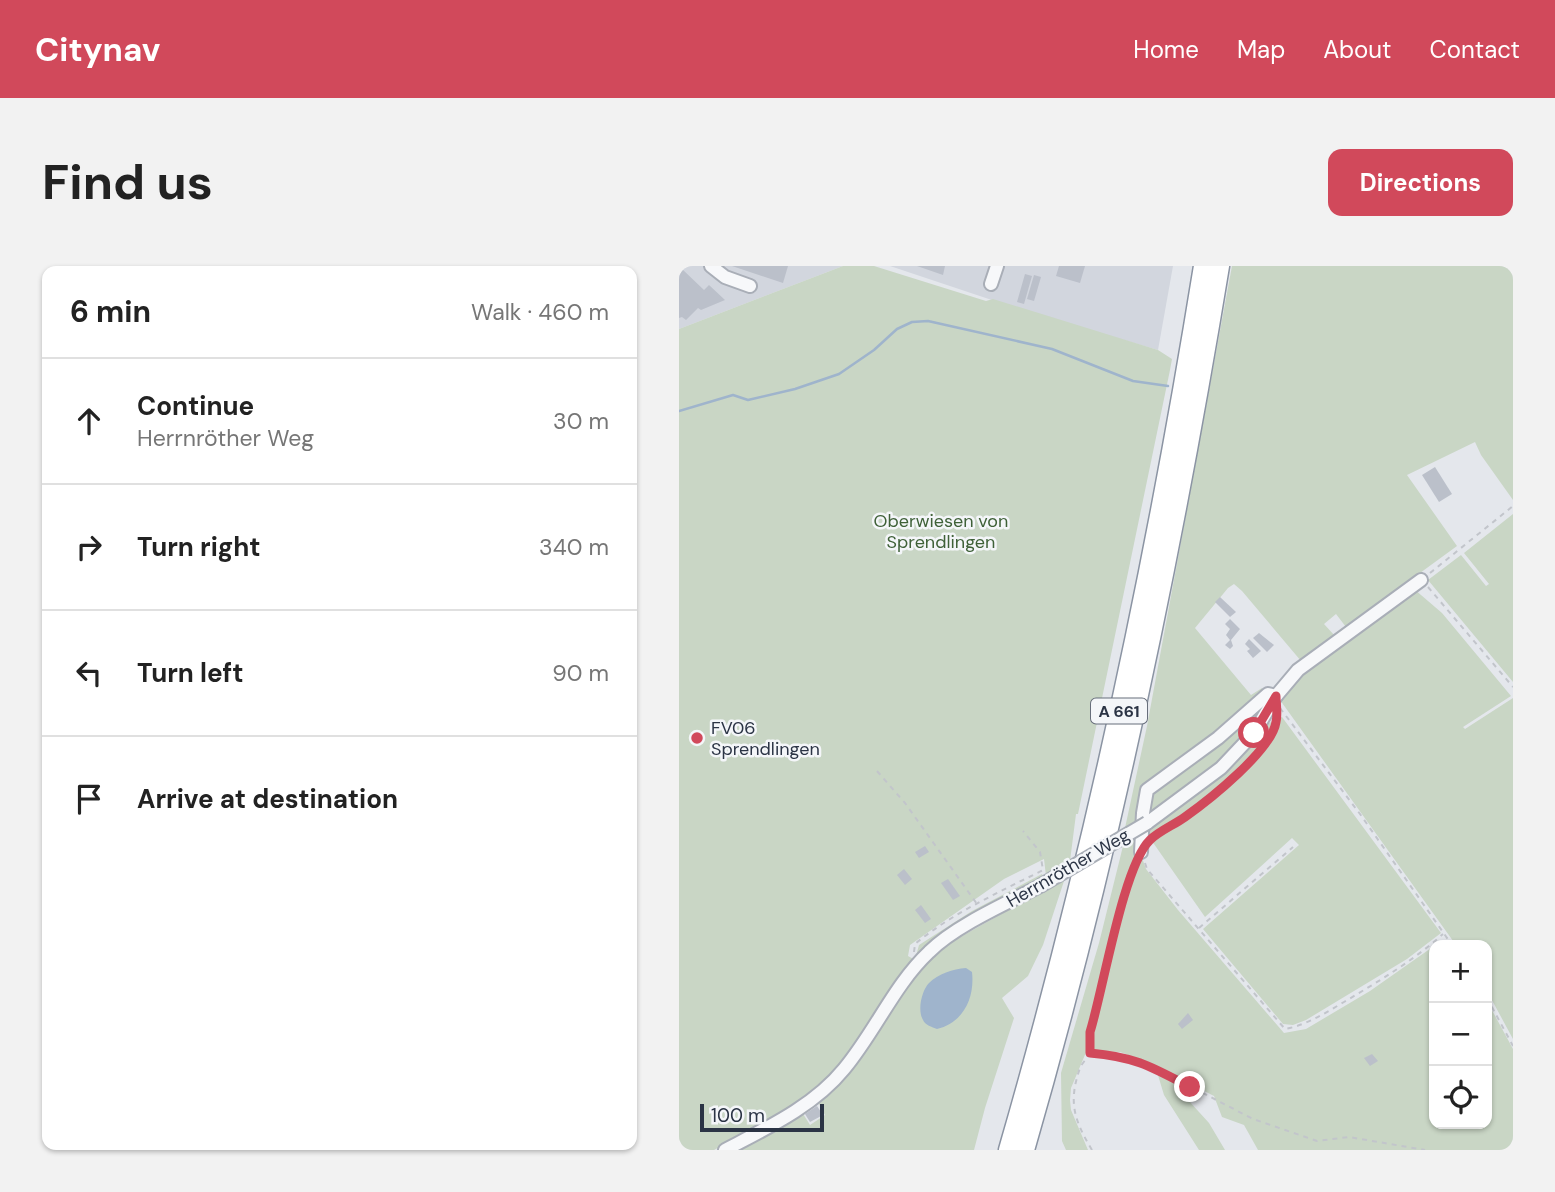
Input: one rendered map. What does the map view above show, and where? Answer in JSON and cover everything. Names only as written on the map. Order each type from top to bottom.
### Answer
[{"type":"highway","name":"A 661","points":[[1008,1150],[1078,892],[1118,716],[1163,492],[1203,266]]},
{"type":"highway","name":"A 661","points":[[1025,1150],[1070,990],[1133,724],[1179,496],[1220,266]]},
{"type":"street","points":[[711,266],[726,278],[750,286]]},
{"type":"street","points":[[991,284],[997,266]]},
{"type":"street","name":"Herrnröther Weg","points":[[725,1150],[767,1128],[819,1094],[844,1069],[912,970],[931,950],[975,920],[1040,886],[1147,823],[1221,768],[1254,733],[1276,696],[1298,670],[1422,580]]},
{"type":"street","points":[[1141,852],[1147,790],[1218,738],[1268,694],[1276,696]]},
{"type":"path","points":[[1513,506],[1422,580],[1513,687]]},
{"type":"path","points":[[1093,1150],[1082,1133],[1074,1112],[1075,1083],[1082,1063],[1090,1053],[1090,1032],[1127,887],[1141,852],[1149,840],[1242,770],[1268,743],[1276,724],[1276,696]]},
{"type":"path","points":[[1276,696],[1280,708],[1360,814],[1448,940]]},
{"type":"path","points":[[877,771],[905,803],[977,905]]},
{"type":"path","points":[[912,970],[915,944],[977,905],[1043,870],[1040,852],[1023,831]]},
{"type":"path","points":[[1199,928],[1293,847]]},
{"type":"path","points":[[1141,852],[1147,869],[1285,1029],[1302,1026],[1367,988],[1416,958],[1444,934]]},
{"type":"path","points":[[1490,1003],[1513,1045]]},
{"type":"path","points":[[1090,1053],[1143,1062],[1253,1119],[1317,1141],[1349,1137],[1425,1150]]},
{"type":"shaded area","points":[[679,266],[843,266],[679,329]]},
{"type":"shaded area","points":[[890,266],[1173,266],[1158,350],[1028,312]]},
{"type":"green space","name":"Oberwiesen von Sprendlingen","points":[[843,266],[874,266],[986,301],[993,299],[1158,350],[1172,359],[1170,370],[1076,814],[1070,861],[1046,876],[1044,859],[1004,879],[910,945],[908,956],[922,964],[838,1075],[822,1089],[714,1150],[679,1150],[679,329]]},
{"type":"green space","points":[[1232,266],[1513,266],[1513,500],[1481,455],[1475,442],[1407,475],[1457,546],[1346,627],[1336,614],[1324,624],[1335,636],[1301,661],[1242,591],[1234,584],[1228,588],[1195,628],[1251,695],[1262,688],[1262,693],[1269,698],[1267,708],[1217,768],[1145,817],[1148,786],[1139,821],[1125,828],[1147,726]]},
{"type":"green space","points":[[1513,514],[1513,682],[1428,580],[1461,555],[1486,586],[1489,584],[1464,553]]},
{"type":"green space","points":[[1414,589],[1442,613],[1511,696],[1463,727],[1465,729],[1513,698],[1513,1039],[1492,1000],[1492,940],[1452,940],[1280,700],[1301,673]]},
{"type":"green space","points":[[1282,717],[1441,933],[1407,959],[1306,1020],[1293,1025],[1283,1024],[1203,929],[1299,845],[1292,838],[1205,917],[1154,844],[1145,836],[1145,827],[1226,770],[1254,742],[1267,724]]},
{"type":"green space","points":[[1138,835],[1137,855],[1131,867],[1088,1030],[1087,1050],[1071,1088],[1071,1110],[1088,1150],[1066,1150],[1062,1141],[1061,1073],[1099,943],[1124,842]]},
{"type":"green space","points":[[1142,858],[1146,869],[1178,910],[1284,1033],[1306,1029],[1370,991],[1429,950],[1429,1129],[1492,1129],[1492,1010],[1513,1049],[1513,1150],[1258,1150],[1244,1125],[1222,1117],[1214,1096],[1148,1062],[1120,1052],[1092,1051],[1092,1032],[1129,889]]},
{"type":"green space","points":[[1042,874],[1044,878],[929,945],[916,956],[919,945],[972,911]]},
{"type":"green space","points":[[1065,878],[1043,945],[1028,976],[1002,998],[1014,1018],[974,1150],[735,1150],[800,1109],[810,1125],[825,1115],[817,1100],[932,953]]},
{"type":"green space","points":[[1157,1072],[1188,1090],[1189,1101],[1209,1123],[1225,1150],[1199,1150],[1164,1095]]},
{"type":"water","points":[[966,968],[972,972],[972,982],[965,1008],[946,1026],[937,1029],[927,1025],[920,1011],[926,986],[941,975]]},
{"type":"building","points":[[679,266],[685,266],[682,269],[704,290],[709,285],[725,300],[701,310],[698,308],[686,320],[679,318]]},
{"type":"building","points":[[732,266],[788,266],[783,283]]},
{"type":"building","points":[[917,266],[945,266],[943,275]]},
{"type":"building","points":[[1059,266],[1085,266],[1080,283],[1056,276]]},
{"type":"building","points":[[1025,274],[1032,276],[1024,304],[1017,302]]},
{"type":"building","points":[[1034,275],[1041,277],[1034,301],[1027,299]]},
{"type":"building","points":[[1435,467],[1452,494],[1439,502],[1422,475]]},
{"type":"building","points":[[1220,597],[1236,612],[1230,617],[1215,602]]},
{"type":"building","points":[[1230,619],[1240,629],[1231,640],[1233,646],[1230,649],[1225,645],[1230,640],[1226,635],[1230,629],[1225,624]]},
{"type":"building","points":[[1259,633],[1274,645],[1267,652],[1253,638]]},
{"type":"building","points":[[1249,639],[1261,651],[1253,658],[1245,644]]},
{"type":"building","points":[[925,846],[929,852],[919,858],[915,852]]},
{"type":"building","points":[[904,869],[912,879],[905,885],[897,875]]},
{"type":"building","points":[[948,879],[960,896],[953,900],[941,883]]},
{"type":"building","points":[[921,905],[931,919],[925,923],[915,910]]},
{"type":"building","points":[[1188,1013],[1193,1020],[1182,1029],[1178,1024]]},
{"type":"building","points":[[1372,1054],[1378,1061],[1370,1066],[1364,1058]]},
{"type":"building","points":[[817,1106],[823,1115],[810,1122],[805,1114]]},
{"type":"waterway","points":[[679,411],[733,395],[748,400],[795,389],[839,374],[874,350],[897,329],[912,322],[928,321],[1052,349],[1133,381],[1168,386]]},
{"type":"place","name":"FV06 Sprendlingen","points":[[697,738]]},
{"type":"route","points":[[1190,1087],[1143,1062],[1090,1053],[1090,1032],[1127,887],[1141,852],[1149,840],[1186,816],[1242,770],[1268,743],[1276,724],[1276,696],[1254,733]]}]
